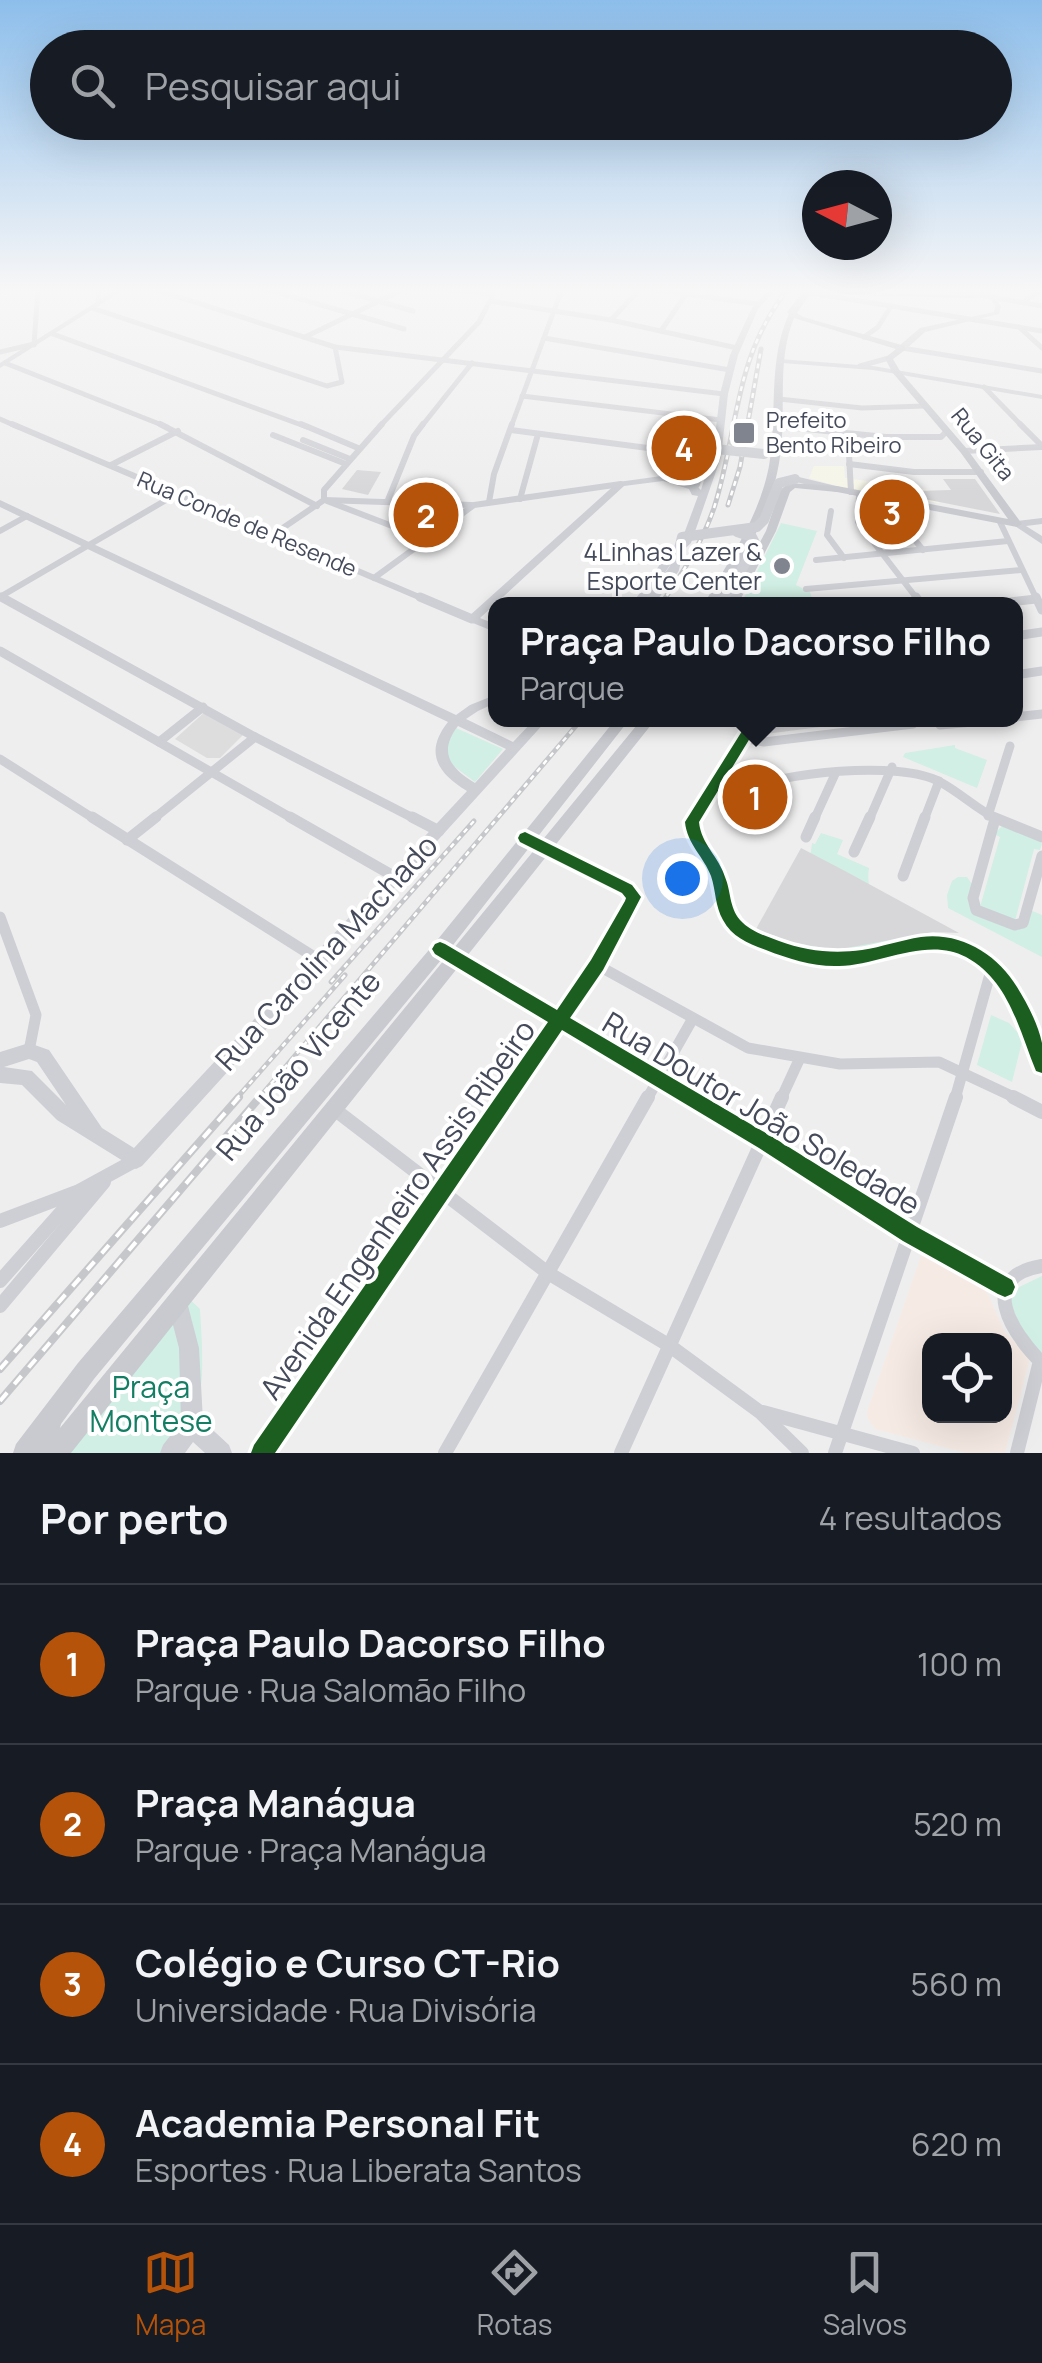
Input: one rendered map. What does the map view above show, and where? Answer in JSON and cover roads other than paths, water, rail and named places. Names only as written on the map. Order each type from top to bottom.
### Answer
[{"type":"main road","points":[[641,597],[672,555],[686,543],[706,492],[734,357]]},
{"type":"main road","points":[[714,597],[756,523],[776,426],[778,357]]},
{"type":"main road","name":"Rua Gita","points":[[889,358],[896,372],[964,450],[1018,524]]},
{"type":"main road","points":[[777,360],[860,366],[1042,398]]},
{"type":"main road","points":[[496,597],[621,484],[687,474],[698,457],[718,442]]},
{"type":"main road","points":[[706,492],[694,493],[694,485],[707,448],[770,454]]},
{"type":"main road","points":[[658,479],[694,485]]},
{"type":"main road","points":[[736,597],[755,564],[784,492],[795,481]]},
{"type":"main road","points":[[653,597],[676,567],[682,537],[734,532],[762,523],[777,485],[795,481],[1000,522],[1042,521]]},
{"type":"main road","points":[[674,482],[695,518]]},
{"type":"main road","points":[[0,503],[515,748]]},
{"type":"main road","points":[[1018,524],[1042,542]]},
{"type":"main road","points":[[725,597],[756,545],[750,536],[734,532]]},
{"type":"main road","points":[[738,560],[748,558],[755,564]]},
{"type":"main road","points":[[472,619],[488,605]]},
{"type":"main road","name":"Rua Conde de Resende","points":[[472,619],[488,625]]},
{"type":"main road","points":[[476,790],[456,777],[443,761],[442,744],[457,720],[488,701]]},
{"type":"main road","name":"Rua Carolina Machado","points":[[136,1160],[534,727]]},
{"type":"main road","name":"Rua João Vicente","points":[[56,1453],[334,1109],[448,953],[525,838],[616,727]]},
{"type":"main road","name":"Rua João Vicente","points":[[26,1453],[143,1304],[448,953],[547,846],[642,727]]},
{"type":"main road","points":[[0,1060],[30,1051],[49,1062],[95,1132]]},
{"type":"main road","points":[[0,1074],[26,1077],[63,1114],[136,1160]]},
{"type":"main road","points":[[143,1304],[177,1302],[189,1348],[192,1426],[171,1453]]},
{"type":"main road","points":[[45,1453],[49,1424]]},
{"type":"main road","points":[[192,1426],[221,1453]]},
{"type":"street","points":[[117,357],[262,408],[358,448]]},
{"type":"street","points":[[248,357],[336,386],[342,380],[337,357]]},
{"type":"street","points":[[429,357],[724,394]]},
{"type":"street","points":[[489,502],[490,486],[537,357]]},
{"type":"street","points":[[653,357],[730,370]]},
{"type":"street","points":[[956,357],[1042,371]]},
{"type":"street","points":[[324,500],[324,490],[358,448],[440,358]]},
{"type":"street","points":[[860,366],[889,358]]},
{"type":"street","points":[[388,500],[414,436],[472,363]]},
{"type":"street","points":[[2,364],[178,432],[317,506]]},
{"type":"street","points":[[984,387],[1042,447]]},
{"type":"street","points":[[522,396],[721,420]]},
{"type":"street","points":[[779,399],[862,408],[925,406]]},
{"type":"street","name":"Rua Conde de Resende","points":[[0,419],[472,619]]},
{"type":"street","points":[[776,426],[848,434],[940,437],[947,431]]},
{"type":"street","points":[[511,430],[698,457]]},
{"type":"street","points":[[111,466],[178,432]]},
{"type":"street","points":[[520,499],[538,434]]},
{"type":"street","points":[[848,434],[857,520],[915,597]]},
{"type":"street","points":[[273,435],[348,461]]},
{"type":"street","points":[[303,440],[348,461]]},
{"type":"street","points":[[964,450],[1042,447]]},
{"type":"street","points":[[849,464],[914,472],[981,472]]},
{"type":"street","points":[[272,536],[324,500],[474,505],[621,484]]},
{"type":"street","points":[[0,597],[178,494]]},
{"type":"street","points":[[324,500],[426,540]]},
{"type":"street","points":[[374,578],[474,505]]},
{"type":"street","points":[[831,512],[827,535],[844,558]]},
{"type":"street","points":[[0,531],[27,516]]},
{"type":"street","points":[[1000,522],[1042,610]]},
{"type":"street","points":[[901,523],[924,550]]},
{"type":"street","points":[[816,560],[1008,541]]},
{"type":"street","points":[[806,589],[1021,570]]},
{"type":"street","points":[[0,597],[256,737],[440,831]]},
{"type":"street","points":[[1023,601],[1036,599]]},
{"type":"street","points":[[0,651],[398,879]]},
{"type":"street","points":[[160,742],[203,707]]},
{"type":"street","points":[[750,727],[693,817],[693,836],[717,872],[727,914],[749,936],[794,953],[842,959],[876,955],[925,940],[969,951],[992,968],[1010,990],[1042,1065]]},
{"type":"street","points":[[743,738],[764,742],[888,727]]},
{"type":"street","points":[[127,840],[256,737]]},
{"type":"street","points":[[1010,746],[973,898],[976,910],[1015,925],[1023,923],[1042,856]]},
{"type":"street","points":[[0,759],[320,961]]},
{"type":"street","points":[[738,794],[772,783],[892,767],[939,781],[991,817],[1042,837]]},
{"type":"street","points":[[854,852],[892,767]]},
{"type":"street","points":[[806,837],[836,772]]},
{"type":"street","points":[[903,876],[939,781]]},
{"type":"street","points":[[713,784],[738,794],[749,809],[760,808],[771,794],[772,783]]},
{"type":"street","name":"Avenida Engenheiro Assis Ribeiro","points":[[262,1453],[438,1191],[597,965],[634,897],[547,846],[525,838]]},
{"type":"street","points":[[0,917],[36,1015],[30,1051]]},
{"type":"street","name":"Rua Doutor João Soledade","points":[[448,953],[910,1234],[1006,1288]]},
{"type":"street","points":[[597,965],[748,1048],[799,1060],[867,1065],[932,1060],[965,1071],[1042,1112]]},
{"type":"street","points":[[835,1453],[965,1071],[992,968]]},
{"type":"street","points":[[444,1453],[692,1020]]},
{"type":"street","points":[[621,1453],[799,1060]]},
{"type":"street","points":[[334,1109],[548,1273],[670,1346],[760,1412],[802,1453]]},
{"type":"street","name":"Rua Carolina Machado","points":[[0,1281],[81,1190],[106,1180],[136,1160]]},
{"type":"street","name":"Rua Carolina Machado","points":[[0,1306],[106,1180]]},
{"type":"street","points":[[0,1221],[81,1190]]},
{"type":"street","points":[[1017,1453],[1041,1362],[1010,1326],[1004,1306],[1006,1288],[1013,1274],[1025,1267],[1042,1266]]},
{"type":"street","points":[[760,1412],[913,1453]]},
{"type":"railway","points":[[666,597],[691,558],[714,508],[751,357]]},
{"type":"railway","points":[[728,505],[740,467],[760,357]]},
{"type":"railway","points":[[258,1099],[575,727]]},
{"type":"railway","points":[[331,982],[474,821]]},
{"type":"railway","points":[[236,1099],[345,975]]},
{"type":"railway","points":[[0,1369],[239,1097]]},
{"type":"railway","points":[[0,1401],[260,1097]]},
{"type":"place","name":"Prefeito Bento Ribeiro","points":[[744,433]]},
{"type":"place","name":"Academia Personal Fit","points":[[684,448]]},
{"type":"place","name":"Colégio e Curso CT-Rio","points":[[892,512]]},
{"type":"place","name":"Praça Manágua","points":[[426,515]]},
{"type":"place","name":"4Linhas Lazer & Esporte Center","points":[[782,566]]},
{"type":"place","name":"Praça Paulo Dacorso Filho","points":[[755,797]]},
{"type":"park label","name":"Praça Montese","points":[[151,1405]]}]
